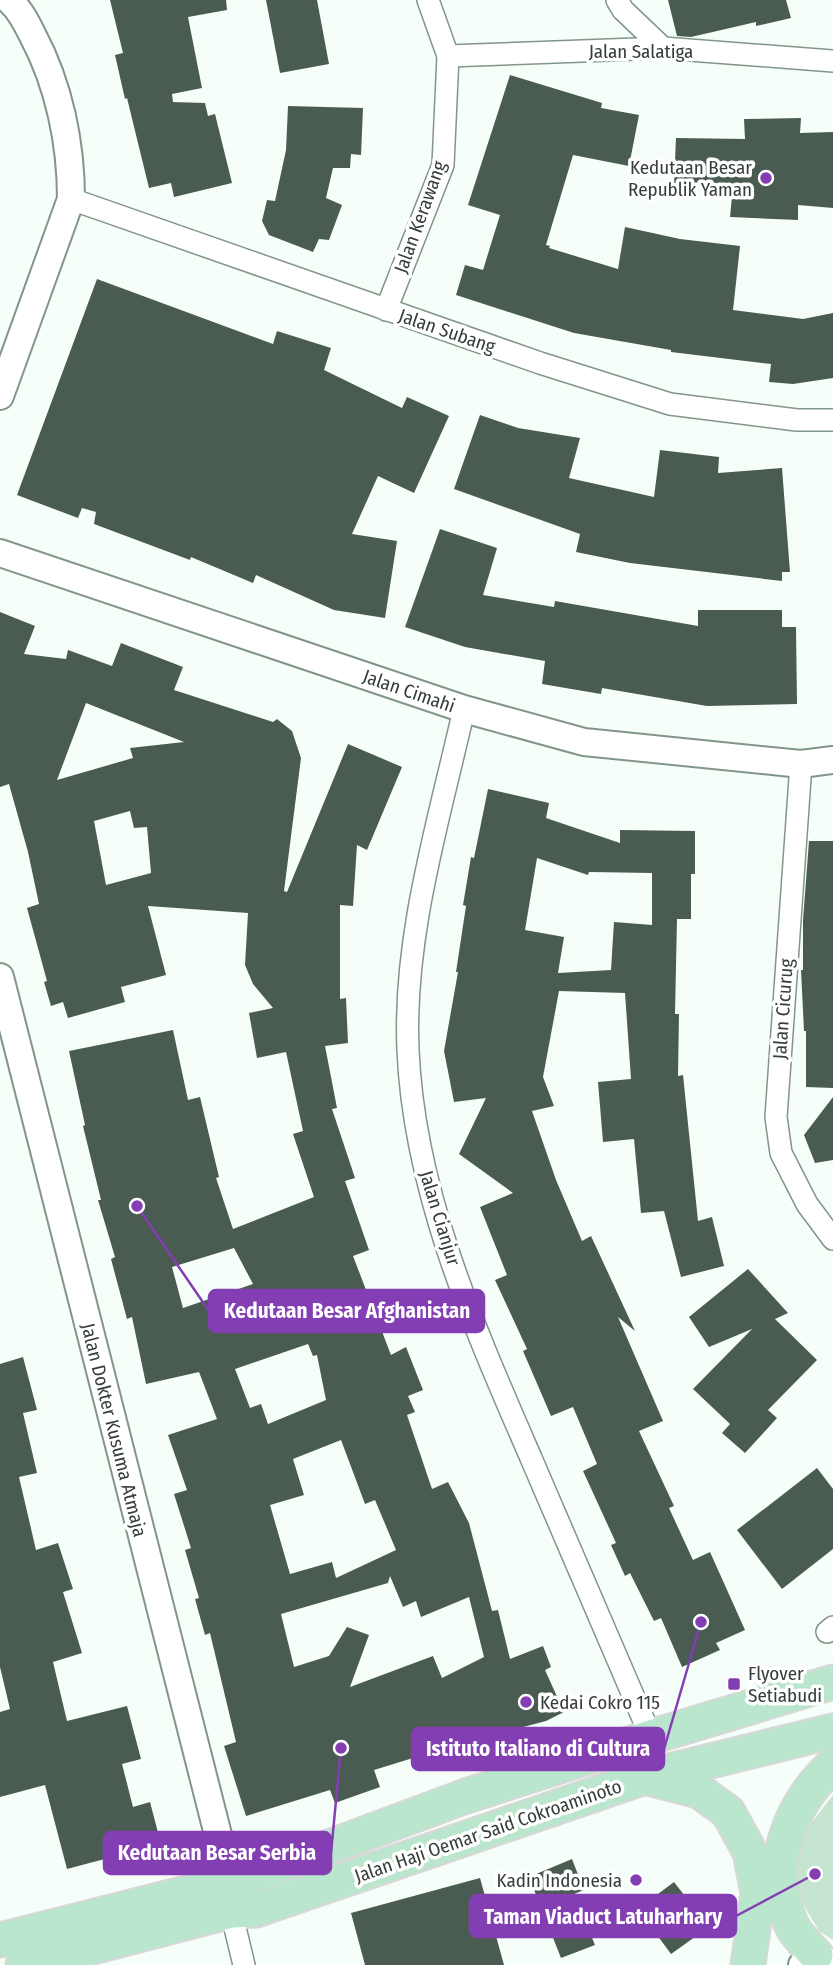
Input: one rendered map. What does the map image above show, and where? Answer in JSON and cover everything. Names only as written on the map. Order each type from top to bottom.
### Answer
[{"type":"main road","name":"Jalan Haji Oemar Said Cokroaminoto","points":[[23,1965],[231,1897],[466,1796],[833,1682]]},
{"type":"main road","name":"Jalan Haji Oemar Said Cokroaminoto","points":[[0,1941],[231,1897],[256,1910],[645,1777],[833,1731]]},
{"type":"main road","points":[[817,1962],[793,1927],[783,1898],[781,1853],[790,1823],[802,1800],[833,1765]]},
{"type":"main road","points":[[645,1777],[699,1791],[728,1812],[750,1852],[758,1893],[748,1965]]},
{"type":"street","name":"Jalan Kerawang","points":[[386,310],[443,165],[448,56],[428,0]]},
{"type":"street","points":[[617,0],[623,10],[663,48]]},
{"type":"street","points":[[1,392],[71,199],[71,168],[60,104],[47,61],[18,3]]},
{"type":"street","name":"Jalan Salatiga","points":[[448,56],[663,48],[833,61]]},
{"type":"street","name":"Jalan Subang","points":[[71,199],[386,310],[670,404],[797,420],[833,420]]},
{"type":"street","name":"Jalan Cimahi","points":[[0,552],[464,709],[584,742],[801,764],[833,760]]},
{"type":"street","name":"Jalan Cianjur","points":[[464,709],[415,923],[408,1051],[419,1147],[446,1245],[488,1360],[651,1737]]},
{"type":"street","name":"Jalan Cicurug","points":[[801,764],[776,1116],[781,1153],[807,1204],[833,1240]]},
{"type":"street","name":"Jalan Dokter Kusuma Atmaja","points":[[0,977],[231,1897],[244,1965]]},
{"type":"green space","points":[[833,1795],[833,1940],[819,1931],[797,1894],[798,1854],[808,1827]]},
{"type":"building","points":[[110,0],[226,0],[227,10],[188,17],[202,88],[172,94],[173,102],[205,103],[208,116],[215,114],[232,183],[174,197],[171,183],[149,188],[115,55],[123,53]]},
{"type":"building","points":[[266,0],[317,0],[329,64],[280,73]]},
{"type":"building","points":[[668,0],[786,0],[791,18],[756,26],[756,22],[691,37],[677,36]]},
{"type":"building","points":[[510,75],[602,103],[601,108],[639,115],[629,166],[573,155],[546,245],[550,246],[549,248],[618,269],[625,227],[680,239],[740,246],[733,310],[803,319],[833,313],[833,378],[793,384],[769,382],[771,364],[671,352],[574,333],[456,295],[465,265],[483,270],[500,215],[468,205]]},
{"type":"building","points":[[288,106],[363,108],[361,155],[351,154],[350,168],[333,168],[326,198],[342,205],[329,240],[319,239],[313,252],[269,235],[262,221],[267,200],[275,201],[286,150]]},
{"type":"building","points":[[801,118],[800,133],[833,132],[833,208],[798,205],[798,220],[730,217],[733,186],[674,184],[676,138],[745,139],[744,119]]},
{"type":"building","points":[[97,279],[273,344],[277,331],[331,348],[324,370],[402,408],[407,397],[449,416],[414,493],[378,476],[352,534],[397,541],[385,618],[334,610],[256,575],[253,583],[191,557],[190,560],[94,524],[96,512],[82,508],[78,518],[17,495]]},
{"type":"building","points":[[480,415],[518,428],[580,438],[569,478],[654,497],[660,450],[719,457],[718,473],[782,468],[790,572],[782,572],[782,581],[630,563],[576,552],[580,534],[454,489]]},
{"type":"building","points":[[440,529],[497,548],[483,595],[554,607],[555,601],[698,626],[698,610],[782,610],[782,627],[796,627],[797,704],[707,706],[602,688],[601,694],[542,684],[545,661],[465,647],[405,627]]},
{"type":"building","points":[[0,612],[35,626],[24,654],[66,659],[68,650],[112,666],[121,643],[183,667],[174,690],[273,722],[277,719],[292,731],[301,758],[284,891],[287,892],[348,744],[402,767],[367,850],[357,845],[353,906],[340,905],[340,999],[346,998],[348,1043],[325,1046],[337,1108],[332,1109],[355,1178],[345,1181],[369,1250],[353,1256],[391,1355],[406,1347],[423,1390],[408,1396],[415,1412],[407,1415],[432,1489],[448,1482],[469,1523],[492,1611],[498,1610],[510,1659],[543,1646],[551,1667],[545,1670],[564,1712],[546,1721],[504,1732],[503,1729],[423,1745],[426,1754],[374,1770],[380,1787],[335,1803],[330,1790],[246,1816],[224,1746],[236,1742],[210,1633],[205,1635],[195,1599],[199,1598],[185,1550],[191,1548],[174,1494],[187,1490],[168,1435],[217,1419],[199,1372],[146,1384],[132,1317],[127,1319],[111,1259],[115,1257],[98,1200],[101,1200],[69,1051],[173,1030],[188,1100],[200,1097],[219,1177],[216,1178],[233,1229],[314,1197],[293,1134],[303,1131],[286,1052],[257,1058],[249,1013],[273,1008],[253,984],[245,965],[248,913],[148,906],[166,975],[121,987],[125,1002],[68,1018],[63,1002],[51,1006],[27,908],[39,904],[28,852],[9,784],[0,787]],"holes":[[[86,703],[184,742],[130,748],[133,758],[57,780]],[[130,811],[134,828],[147,827],[151,873],[106,885],[94,821]],[[234,1248],[253,1284],[183,1308],[172,1267]],[[308,1344],[313,1356],[317,1355],[326,1400],[268,1424],[261,1404],[250,1408],[235,1369]],[[341,1440],[365,1504],[375,1500],[396,1550],[336,1578],[332,1562],[290,1574],[270,1505],[304,1495],[293,1459]],[[390,1576],[403,1607],[416,1601],[421,1617],[469,1597],[484,1657],[442,1678],[433,1656],[350,1687],[369,1635],[347,1627],[329,1656],[294,1667],[281,1614],[388,1583]]]},
{"type":"building","points":[[488,789],[549,803],[546,818],[620,843],[620,830],[695,831],[691,919],[677,919],[675,1014],[679,1014],[678,1076],[683,1075],[698,1221],[712,1217],[724,1266],[681,1277],[664,1211],[641,1213],[634,1139],[603,1142],[598,1082],[631,1079],[625,993],[559,991],[543,1077],[554,1106],[532,1111],[556,1180],[582,1241],[591,1236],[635,1331],[618,1317],[663,1421],[639,1431],[674,1506],[669,1508],[693,1560],[710,1552],[745,1630],[716,1643],[720,1650],[682,1667],[661,1618],[654,1621],[630,1573],[625,1576],[611,1545],[616,1543],[583,1471],[597,1464],[573,1407],[551,1416],[523,1351],[527,1349],[495,1280],[507,1275],[480,1207],[513,1193],[459,1154],[486,1098],[454,1102],[444,1051],[458,972],[466,906],[463,905],[471,857],[474,858]],"holes":[[[537,858],[588,875],[589,872],[652,873],[652,925],[614,922],[611,970],[558,973],[564,937],[525,930]]]},
{"type":"building","points":[[809,841],[833,841],[833,1088],[806,1087],[806,1031],[801,970]]},
{"type":"building","points":[[833,1097],[833,1160],[815,1163],[804,1135]]},
{"type":"building","points":[[748,1269],[788,1313],[775,1319],[817,1360],[768,1410],[777,1418],[745,1453],[722,1433],[730,1424],[693,1389],[752,1329],[709,1347],[689,1317]]},
{"type":"building","points":[[23,1357],[37,1410],[23,1413],[37,1473],[19,1477],[36,1550],[58,1543],[73,1589],[63,1592],[82,1653],[53,1662],[67,1721],[127,1706],[141,1759],[122,1764],[133,1807],[150,1802],[161,1844],[67,1869],[45,1785],[0,1797],[0,1712],[10,1709],[0,1667],[0,1364]]},
{"type":"building","points":[[817,1468],[833,1489],[833,1549],[782,1589],[737,1530]]},
{"type":"building","points":[[572,1859],[584,1890],[574,1894],[595,1945],[561,1958],[529,1877]]},
{"type":"building","points":[[480,1878],[504,1965],[365,1965],[351,1913]]},
{"type":"building","points":[[674,1882],[709,1927],[671,1954],[638,1909]]},
{"type":"place","name":"Kedutaan Besar Republik Yaman","points":[[766,178]]},
{"type":"place","name":"Kedutaan Besar Afghanistan","points":[[137,1206]]},
{"type":"place","name":"Istituto Italiano di Cultura","points":[[701,1622]]},
{"type":"place","name":"Flyover Setiabudi","points":[[734,1684]]},
{"type":"place","name":"Kedai Cokro 115","points":[[526,1702]]},
{"type":"place","name":"Kedutaan Besar Serbia","points":[[341,1748]]},
{"type":"place","name":"Taman Viaduct Latuharhary","points":[[815,1874]]},
{"type":"place","name":"Kadin Indonesia","points":[[636,1880]]}]
